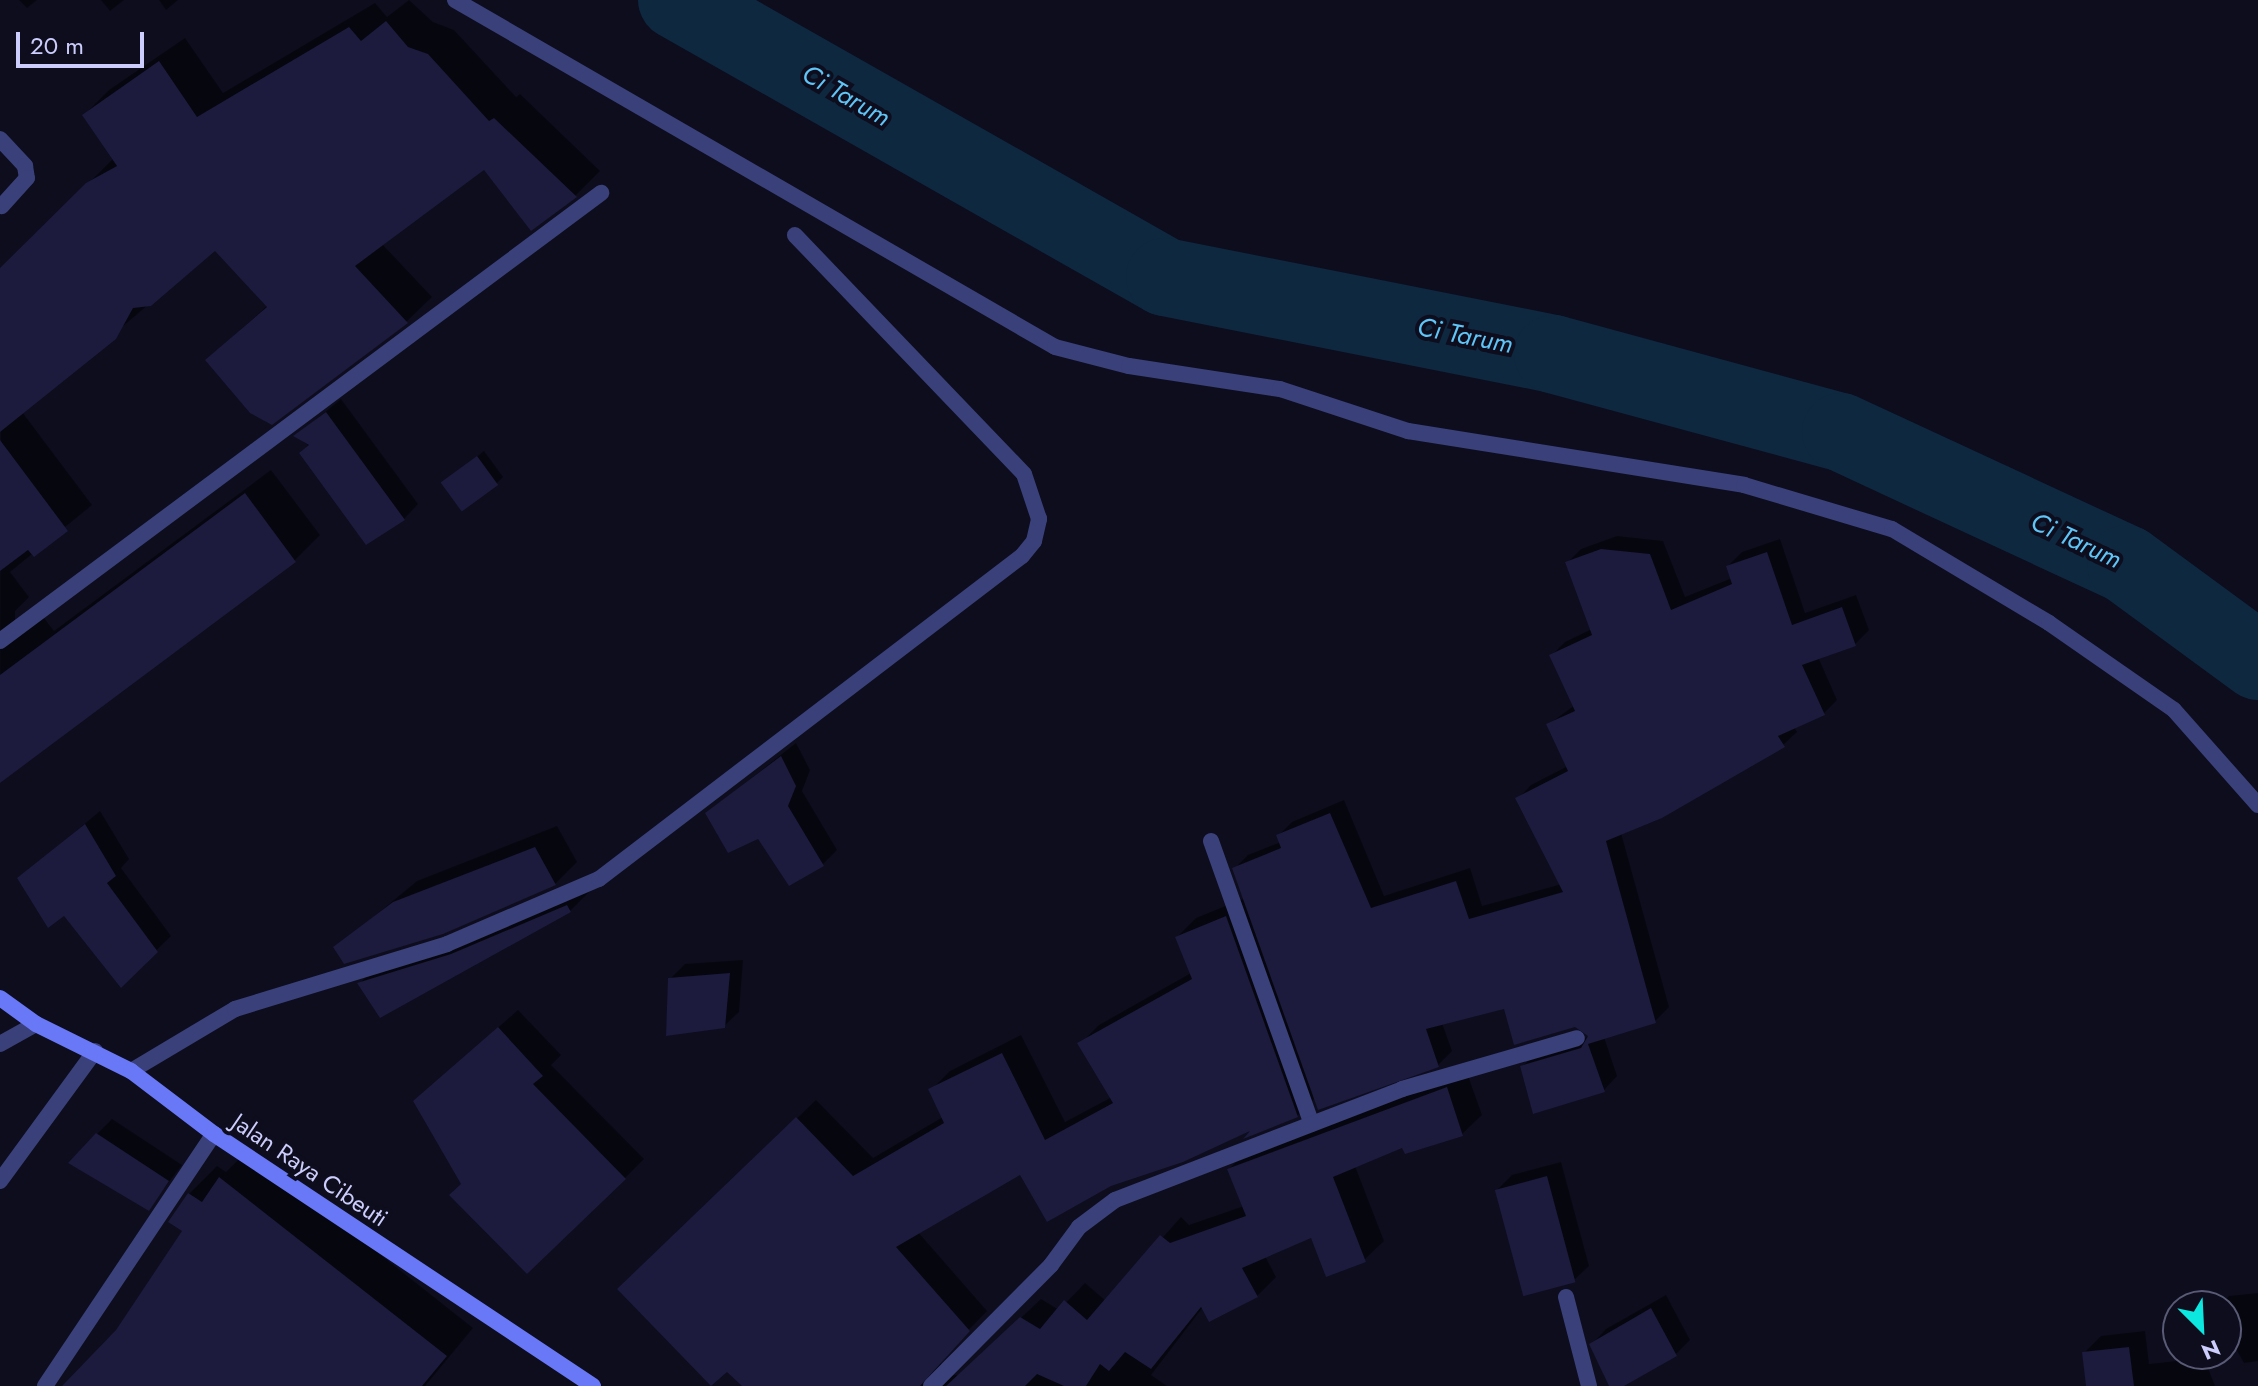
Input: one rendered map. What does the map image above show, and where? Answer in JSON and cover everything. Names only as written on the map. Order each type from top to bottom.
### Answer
[{"type":"main road","name":"Jalan Raya Cibeuti","points":[[0,998],[36,1024],[131,1071],[214,1134],[593,1386]]},
{"type":"street","points":[[455,0],[1055,347],[1129,366],[1280,389],[1408,431],[1744,485],[1892,529],[2049,623],[2174,710],[2258,805]]},
{"type":"street","points":[[0,139],[25,166],[27,178],[2,206]]},
{"type":"street","points":[[0,641],[601,193]]},
{"type":"street","points":[[131,1071],[235,1009],[447,944],[599,879],[1022,556],[1034,541],[1039,519],[1024,474],[795,235]]},
{"type":"street","points":[[1211,841],[1312,1124]]},
{"type":"street","points":[[0,1044],[36,1024]]},
{"type":"street","points":[[931,1386],[1098,1211],[1159,1181],[1402,1089],[1577,1038]]},
{"type":"street","points":[[0,1181],[95,1051]]},
{"type":"street","points":[[45,1386],[214,1134]]},
{"type":"street","points":[[1566,1297],[1589,1386]]},
{"type":"building","points":[[386,21],[408,47],[428,54],[489,121],[494,118],[577,197],[531,231],[484,170],[355,266],[408,323],[272,425],[250,413],[205,360],[267,307],[215,251],[151,306],[133,308],[116,339],[0,432],[0,268],[86,183],[117,166],[82,115],[159,61],[197,117],[349,27],[361,41]]},
{"type":"building","points":[[326,412],[405,520],[366,545],[299,453],[309,445],[293,436]]},
{"type":"building","points":[[0,440],[68,531],[34,557],[28,550],[0,571]]},
{"type":"building","points":[[477,456],[498,485],[462,512],[441,482]]},
{"type":"building","points":[[245,493],[296,562],[0,783],[0,675]]},
{"type":"building","points":[[1601,549],[1650,554],[1671,610],[1732,584],[1726,566],[1767,552],[1792,625],[1842,607],[1856,646],[1802,665],[1825,715],[1778,736],[1785,747],[1662,818],[1606,841],[1656,1023],[1588,1044],[1605,1092],[1533,1114],[1520,1066],[1581,1048],[1588,1036],[1575,1027],[1514,1045],[1504,1009],[1426,1029],[1439,1067],[1318,1110],[1232,868],[1281,848],[1276,835],[1330,813],[1371,908],[1456,881],[1469,919],[1563,892],[1515,798],[1568,771],[1546,724],[1575,711],[1549,655],[1592,635],[1565,562]]},
{"type":"building","points":[[781,756],[796,786],[788,806],[824,866],[789,886],[758,839],[728,853],[705,813]]},
{"type":"building","points":[[85,824],[116,876],[107,883],[158,952],[121,988],[64,916],[48,928],[17,878]]},
{"type":"building","points":[[535,847],[556,885],[443,934],[344,964],[333,947],[393,902]]},
{"type":"building","points":[[567,905],[571,912],[380,1018],[357,983],[451,954]]},
{"type":"building","points":[[1226,916],[1298,1117],[1243,1139],[1250,1131],[1183,1162],[1111,1186],[1047,1222],[1020,1175],[896,1247],[970,1331],[920,1386],[742,1386],[727,1372],[711,1386],[617,1289],[796,1117],[853,1176],[944,1123],[928,1089],[1002,1053],[1045,1140],[1113,1103],[1077,1043],[1192,979],[1175,937]]},
{"type":"building","points":[[730,973],[725,1028],[666,1036],[668,978]]},
{"type":"building","points":[[498,1027],[543,1076],[533,1084],[626,1179],[527,1274],[449,1195],[461,1184],[413,1101]]},
{"type":"building","points":[[1447,1087],[1463,1136],[1405,1154],[1402,1148],[1333,1177],[1366,1262],[1326,1277],[1311,1238],[1242,1268],[1258,1297],[1209,1322],[1201,1307],[1151,1369],[1125,1352],[1109,1371],[1100,1364],[1086,1386],[1064,1386],[1037,1374],[1025,1386],[946,1386],[1020,1317],[1040,1329],[1064,1300],[1087,1320],[1160,1235],[1170,1243],[1246,1216],[1227,1169]]},
{"type":"building","points":[[96,1133],[169,1181],[149,1211],[68,1163]]},
{"type":"building","points":[[1547,1176],[1575,1282],[1523,1296],[1495,1190]]},
{"type":"building","points":[[219,1177],[447,1356],[422,1386],[62,1386],[116,1330],[182,1231],[168,1222],[188,1193],[202,1202]]},
{"type":"building","points":[[1651,1308],[1677,1356],[1624,1386],[1609,1386],[1589,1344]]},
{"type":"building","points":[[2129,1347],[2134,1386],[2086,1386],[2082,1352]]},
{"type":"waterway","name":"Ci Tarum","points":[[677,0],[1165,277],[1553,354],[1841,432],[2126,564],[2258,661]]}]
